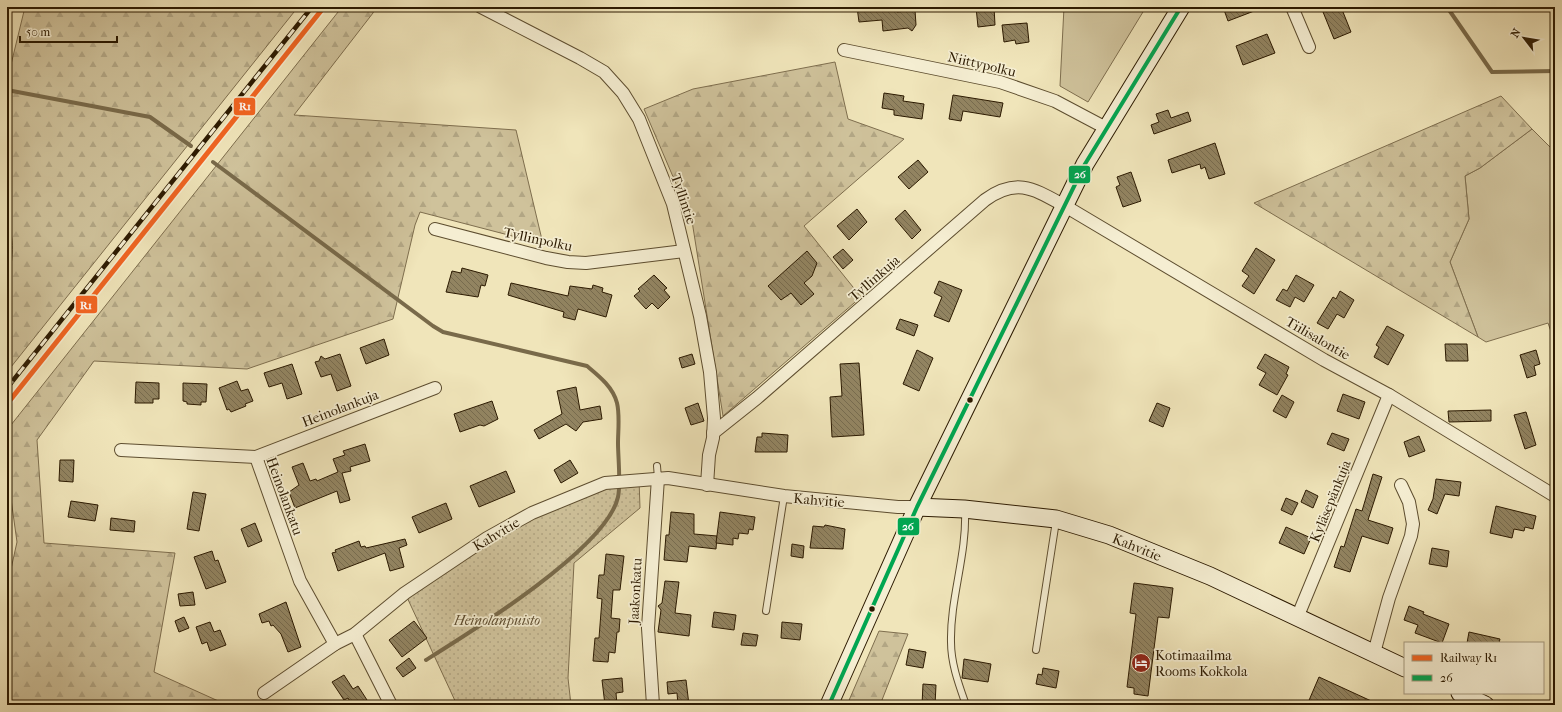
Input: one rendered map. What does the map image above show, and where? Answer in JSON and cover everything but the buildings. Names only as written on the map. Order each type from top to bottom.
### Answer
[{"type":"street","name":"Tyllintie","points":[[481,7],[604,72],[623,93],[639,119],[673,204],[700,316],[710,372],[714,418],[713,433],[708,455],[707,485]]},
{"type":"street","points":[[829,705],[917,507],[1066,206],[1085,164],[1181,7]]},
{"type":"street","points":[[1292,7],[1309,47]]},
{"type":"street","name":"Niittypolku","points":[[844,50],[1000,82],[1055,101],[1106,128]]},
{"type":"street","name":"Tyllinkuja","points":[[713,433],[757,398],[985,200],[999,190],[1021,186],[1066,206]]},
{"type":"street","name":"Tiilisalontie","points":[[1066,206],[1324,360],[1389,395],[1555,496]]},
{"type":"street","name":"Tyllinpolku","points":[[435,229],[546,258],[568,262],[586,263],[684,251]]},
{"type":"street","name":"Heinolankuja","points":[[256,456],[435,388]]},
{"type":"street","name":"Kyläsepänkuja","points":[[1297,618],[1389,395]]},
{"type":"street","name":"Heinolankatu","points":[[121,450],[256,456],[300,581],[334,644]]},
{"type":"street","name":"Kahvitie","points":[[264,693],[334,644],[355,634],[405,593],[487,538],[532,513],[605,483],[630,480],[657,472],[668,478],[784,496],[898,507],[964,509],[1056,519],[1109,535],[1210,576],[1404,668]]},
{"type":"street","name":"Jaakonkatu","points":[[653,705],[648,628],[657,472]]},
{"type":"street","points":[[1374,654],[1389,598],[1411,536],[1413,524],[1409,502],[1400,485]]},
{"type":"street","points":[[355,634],[391,705]]},
{"type":"street","points":[[1462,694],[1485,705]]},
{"type":"lane","points":[[766,611],[784,496]]},
{"type":"lane","points":[[964,509],[965,524],[951,643],[954,664],[966,705]]},
{"type":"lane","points":[[1036,650],[1056,519]]},
{"type":"green space","points":[[25,7],[298,7],[7,372],[7,295],[13,250],[7,223],[7,81]]},
{"type":"green space","points":[[342,7],[375,7],[373,13],[294,115],[516,130],[543,244],[420,212],[415,225],[393,319],[247,369],[94,361],[37,440],[44,543],[175,553],[154,672],[225,704],[8,705],[7,587],[17,542],[7,470],[7,430]]},
{"type":"green space","points":[[1064,7],[1146,7],[1088,102],[1060,86]]},
{"type":"green space","points":[[835,62],[848,119],[904,139],[804,226],[861,297],[723,416],[692,221],[644,109],[693,89]]},
{"type":"green space","points":[[1501,96],[1532,129],[1480,168],[1465,176],[1469,219],[1450,262],[1478,337],[1254,203]]},
{"type":"green space","points":[[1532,129],[1555,152],[1555,343],[1548,323],[1486,342],[1478,337],[1450,262],[1469,219],[1465,176],[1480,168]]},
{"type":"green space","name":"Heinolanpuisto","points":[[639,479],[640,508],[574,563],[568,678],[571,705],[457,705],[405,593],[532,513],[605,483]]},
{"type":"green space","points":[[879,631],[908,634],[880,705],[847,705]]},
{"type":"waterway","points":[[1447,7],[1492,72],[1555,71]]},
{"type":"waterway","points":[[7,90],[150,117],[191,146]]},
{"type":"waterway","points":[[213,162],[443,332],[587,366],[605,382],[615,397],[619,423],[619,485],[618,497],[608,517],[590,540],[564,564],[535,587],[504,610],[426,660]]},
{"type":"railway","points":[[7,388],[312,7]]},
{"type":"rail line","name":"R1","points":[[7,404],[324,7]]},
{"type":"transit line","name":"26","points":[[829,705],[917,507],[1085,164],[1181,7]]},
{"type":"place","name":"Kotimaailma Rooms Kokkola","points":[[1141,663]]}]
